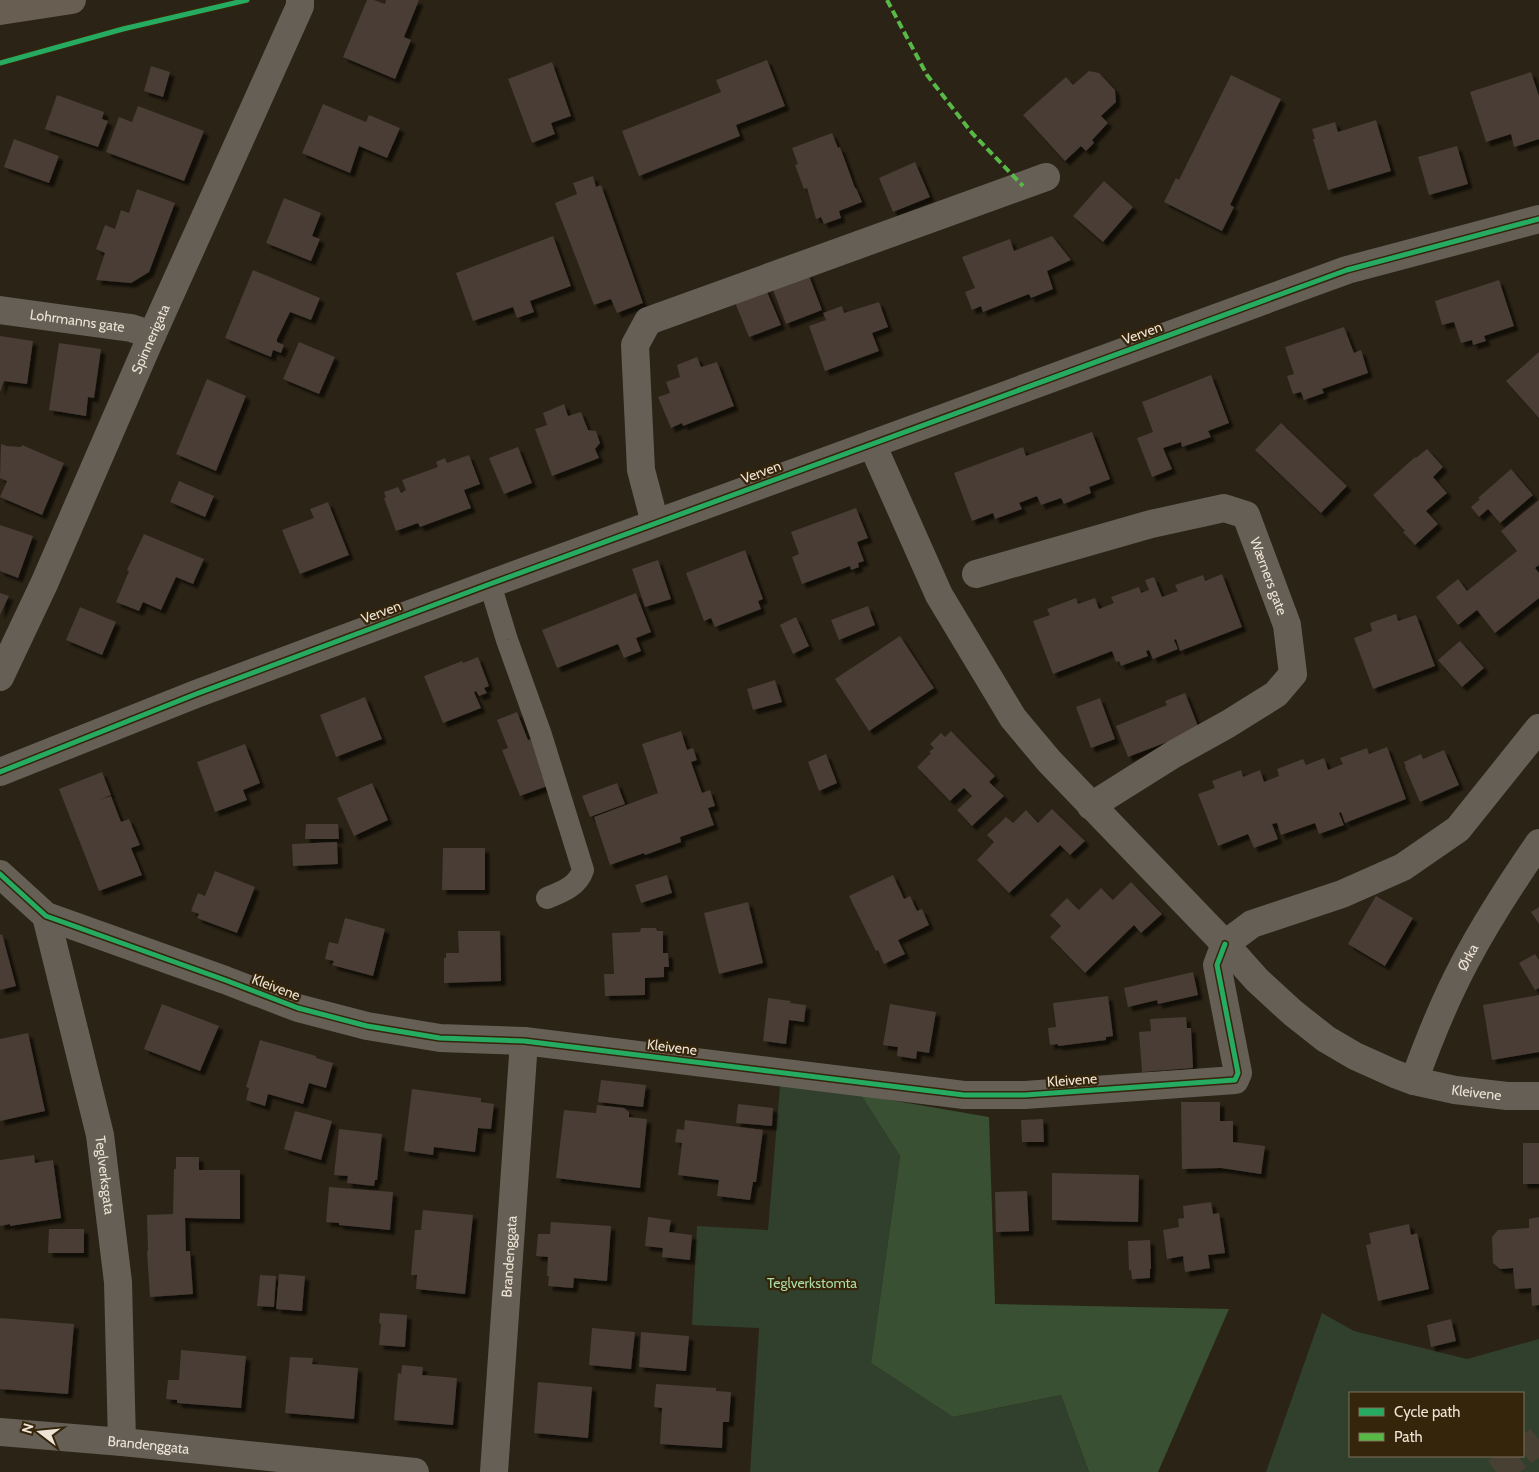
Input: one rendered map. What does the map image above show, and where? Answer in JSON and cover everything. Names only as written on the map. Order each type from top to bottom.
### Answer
[{"type":"main road","points":[[0,11],[68,1]]},
{"type":"main road","points":[[0,26],[68,1]]},
{"type":"street","name":"Spinnerigata","points":[[0,677],[44,584],[152,335],[300,6],[300,0]]},
{"type":"street","points":[[655,523],[641,470],[635,345],[648,321],[1046,177]]},
{"type":"street","name":"Verven","points":[[0,772],[196,694],[490,584],[1347,270],[1539,218]]},
{"type":"street","name":"Lohrmanns gate","points":[[0,310],[131,328],[152,335]]},
{"type":"street","points":[[872,444],[939,594],[1013,718],[1049,761],[1225,944],[1252,924],[1342,894],[1403,867],[1458,829],[1539,728]]},
{"type":"street","name":"Wærners gate","points":[[976,574],[1151,524],[1224,508],[1246,515],[1288,625],[1293,674],[1276,694],[1228,724],[1174,754],[1092,806]]},
{"type":"street","name":"Ørka","points":[[1404,1078],[1426,1049],[1463,964],[1515,878],[1539,843]]},
{"type":"street","name":"Kleivene","points":[[0,874],[46,916],[307,1011],[367,1026],[440,1038],[524,1041],[964,1095],[1025,1095],[1235,1080],[1238,1072],[1217,965],[1225,944],[1264,986],[1293,1013],[1326,1039],[1355,1056],[1404,1078],[1455,1090],[1507,1096],[1539,1096]]},
{"type":"street","name":"Teglverksgata","points":[[46,916],[100,1135],[118,1282],[122,1442]]},
{"type":"street","name":"Brandenggata","points":[[494,1472],[524,1041]]},
{"type":"street","name":"Brandenggata","points":[[0,1432],[122,1442],[415,1472]]},
{"type":"lane","points":[[490,584],[507,640],[541,735],[583,870],[575,884],[547,898]]},
{"type":"green space","name":"Teglverkstomta","points":[[780,1086],[861,1095],[900,1156],[871,1363],[953,1417],[1061,1395],[1089,1472],[750,1472],[759,1328],[692,1325],[697,1226],[768,1230]]},
{"type":"green space","points":[[861,1095],[989,1117],[995,1304],[1229,1309],[1158,1472],[1089,1472],[1061,1395],[953,1417],[871,1363],[900,1156]]},
{"type":"green space","points":[[1322,1313],[1354,1331],[1467,1359],[1539,1339],[1539,1472],[1266,1472]]},
{"type":"building","points":[[367,0],[374,0],[385,4],[386,0],[419,0],[404,37],[411,40],[395,79],[343,57]]},
{"type":"building","points":[[767,60],[785,106],[736,125],[740,136],[639,176],[622,131],[721,92],[716,80]]},
{"type":"building","points":[[552,62],[571,116],[551,123],[555,134],[532,143],[508,79]]},
{"type":"building","points":[[151,66],[170,72],[163,97],[144,91]]},
{"type":"building","points":[[1089,71],[1099,73],[1115,90],[1116,102],[1101,116],[1108,123],[1092,140],[1094,143],[1086,151],[1081,146],[1065,161],[1023,115],[1066,77],[1073,85]]},
{"type":"building","points":[[1531,72],[1539,96],[1539,139],[1514,147],[1511,134],[1486,142],[1470,92]]},
{"type":"building","points":[[1231,75],[1281,99],[1230,205],[1234,207],[1222,231],[1164,202],[1176,178],[1179,180]]},
{"type":"building","points":[[57,95],[104,112],[102,119],[108,121],[98,147],[45,129]]},
{"type":"building","points":[[323,104],[366,122],[369,115],[400,128],[387,158],[359,146],[350,173],[302,153]]},
{"type":"building","points":[[138,106],[204,131],[184,181],[106,152],[119,117],[132,122]]},
{"type":"building","points":[[1376,120],[1391,171],[1328,190],[1313,139],[1315,139],[1312,129],[1335,122],[1338,132]]},
{"type":"building","points":[[832,133],[838,148],[840,147],[862,202],[839,211],[841,218],[824,224],[821,217],[816,219],[807,188],[804,189],[795,165],[798,164],[792,148]]},
{"type":"building","points":[[14,139],[59,156],[49,183],[4,167]]},
{"type":"building","points":[[1457,146],[1468,184],[1429,195],[1418,157]]},
{"type":"building","points":[[915,162],[930,197],[893,212],[879,178]]},
{"type":"building","points":[[593,176],[596,187],[601,185],[643,303],[617,313],[611,299],[594,305],[555,203],[577,194],[573,183]]},
{"type":"building","points":[[1104,181],[1133,207],[1103,242],[1073,216]]},
{"type":"building","points":[[137,189],[175,203],[149,272],[131,283],[96,280],[105,253],[96,249],[105,225],[115,229],[121,210],[129,213]]},
{"type":"building","points":[[284,198],[321,213],[312,236],[320,239],[311,261],[266,243]]},
{"type":"building","points":[[553,236],[571,286],[530,301],[534,312],[517,318],[513,307],[473,321],[456,273]]},
{"type":"building","points":[[1052,236],[1071,260],[1047,271],[1053,289],[1031,298],[1029,294],[983,312],[981,306],[972,310],[965,292],[975,288],[962,257],[1010,239],[1014,251]]},
{"type":"building","points":[[253,270],[320,298],[311,320],[290,312],[277,339],[277,342],[284,345],[281,353],[273,350],[271,357],[225,338]]},
{"type":"building","points":[[808,273],[822,310],[786,324],[772,287]]},
{"type":"building","points":[[1499,280],[1514,326],[1484,336],[1486,341],[1473,345],[1472,340],[1461,343],[1454,322],[1442,325],[1435,301]]},
{"type":"building","points":[[765,287],[781,325],[749,337],[734,300]]},
{"type":"building","points":[[879,302],[888,327],[872,333],[879,351],[825,371],[809,326],[826,320],[823,313],[842,306],[844,313]]},
{"type":"building","points":[[1344,327],[1354,353],[1361,350],[1368,373],[1322,389],[1324,393],[1304,400],[1301,392],[1293,394],[1287,376],[1294,374],[1285,347]]},
{"type":"building","points":[[0,336],[33,341],[27,384],[4,381],[0,392]]},
{"type":"building","points":[[299,342],[335,357],[319,394],[283,379]]},
{"type":"building","points":[[59,343],[101,349],[94,398],[88,397],[86,416],[49,410]]},
{"type":"building","points":[[1539,352],[1539,418],[1506,381]]},
{"type":"building","points":[[697,357],[701,367],[717,362],[734,406],[683,426],[682,423],[671,428],[658,397],[670,393],[666,382],[680,377],[677,365]]},
{"type":"building","points":[[1211,375],[1229,423],[1208,431],[1211,437],[1182,447],[1181,442],[1163,448],[1172,469],[1152,477],[1137,438],[1153,432],[1142,402]]},
{"type":"building","points":[[207,379],[246,396],[216,471],[176,454]]},
{"type":"building","points":[[564,404],[568,416],[581,412],[588,430],[596,431],[600,443],[595,449],[599,458],[552,476],[535,429],[547,425],[543,413]]},
{"type":"building","points":[[1281,423],[1347,486],[1321,513],[1255,450]]},
{"type":"building","points":[[1092,432],[1110,479],[1089,487],[1091,493],[1064,504],[1061,498],[1041,505],[1037,496],[1019,503],[1022,509],[995,519],[993,513],[972,521],[954,473],[1023,447],[1026,456]]},
{"type":"building","points":[[1,444],[21,447],[22,445],[64,463],[42,515],[0,497],[7,481],[0,478]]},
{"type":"building","points":[[518,447],[532,483],[504,494],[489,458]]},
{"type":"building","points":[[1427,449],[1443,467],[1433,477],[1447,493],[1426,511],[1438,524],[1415,545],[1373,495],[1415,457]]},
{"type":"building","points":[[469,455],[480,484],[464,490],[471,508],[420,527],[418,523],[396,531],[384,498],[386,498],[384,492],[398,487],[401,493],[406,490],[402,480],[438,467],[436,462],[445,458],[447,463]]},
{"type":"building","points":[[1511,469],[1533,495],[1500,523],[1488,509],[1479,517],[1471,507],[1480,499],[1478,498]]},
{"type":"building","points":[[179,481],[214,496],[205,517],[170,502]]},
{"type":"building","points":[[1539,500],[1539,565],[1535,568],[1539,573],[1539,598],[1495,633],[1477,610],[1458,625],[1436,597],[1458,579],[1467,591],[1517,551],[1501,531]]},
{"type":"building","points":[[328,502],[349,555],[300,574],[282,530],[314,518],[310,509]]},
{"type":"building","points":[[856,508],[868,538],[857,542],[864,561],[858,563],[859,567],[851,570],[850,566],[802,584],[792,557],[799,554],[791,532]]},
{"type":"building","points":[[0,525],[33,536],[18,578],[0,571]]},
{"type":"building","points":[[144,534],[204,559],[193,584],[176,577],[161,610],[143,602],[139,611],[116,602],[129,571],[127,570]]},
{"type":"building","points":[[745,550],[763,599],[758,601],[761,609],[715,627],[711,618],[704,621],[686,573]]},
{"type":"building","points":[[658,560],[671,599],[645,607],[632,569]]},
{"type":"building","points":[[1222,574],[1242,627],[1180,651],[1176,639],[1174,640],[1178,649],[1153,659],[1149,650],[1146,651],[1148,656],[1121,666],[1119,661],[1116,662],[1112,651],[1053,674],[1033,621],[1050,615],[1047,609],[1076,598],[1078,604],[1095,598],[1099,609],[1114,603],[1111,597],[1139,587],[1141,593],[1149,590],[1145,580],[1154,577],[1162,597],[1178,591],[1175,585],[1203,575],[1205,581]]},
{"type":"building","points":[[0,593],[9,596],[0,615]]},
{"type":"building","points":[[636,593],[651,632],[636,638],[641,651],[624,658],[618,644],[557,668],[542,630]]},
{"type":"building","points":[[868,606],[875,625],[839,640],[831,620]]},
{"type":"building","points":[[80,607],[116,622],[102,655],[66,640]]},
{"type":"building","points":[[1396,614],[1398,621],[1416,615],[1435,666],[1373,689],[1354,638],[1372,631],[1370,623]]},
{"type":"building","points":[[796,617],[809,646],[793,654],[780,625]]},
{"type":"building","points":[[900,636],[934,688],[869,731],[835,679]]},
{"type":"building","points":[[1460,641],[1484,668],[1462,687],[1438,660]]},
{"type":"building","points":[[478,657],[489,686],[484,688],[487,693],[479,696],[476,691],[474,692],[481,708],[443,723],[424,676],[462,661],[463,663]]},
{"type":"building","points":[[775,680],[782,702],[753,710],[747,689]]},
{"type":"building","points":[[1185,693],[1198,726],[1180,737],[1128,757],[1116,726],[1167,705],[1165,701]]},
{"type":"building","points":[[365,697],[382,739],[336,757],[320,715]]},
{"type":"building","points":[[1100,698],[1115,739],[1091,748],[1076,707]]},
{"type":"building","points":[[517,712],[528,740],[532,739],[550,785],[520,796],[502,750],[508,748],[497,720]]},
{"type":"building","points":[[681,731],[687,750],[693,748],[697,760],[691,762],[702,793],[710,790],[715,806],[708,808],[714,825],[680,837],[681,842],[610,865],[594,817],[658,793],[642,744]]},
{"type":"building","points":[[951,731],[995,776],[989,782],[1004,796],[972,826],[957,810],[972,796],[964,788],[950,801],[917,767],[934,748],[930,744],[941,733],[945,737]]},
{"type":"building","points":[[245,744],[260,783],[243,790],[247,800],[215,812],[197,762]]},
{"type":"building","points":[[1387,747],[1406,799],[1345,823],[1341,812],[1339,813],[1344,825],[1319,834],[1315,823],[1281,835],[1277,823],[1272,824],[1278,839],[1254,848],[1248,834],[1218,846],[1198,794],[1215,788],[1212,781],[1241,770],[1243,777],[1260,770],[1264,782],[1279,776],[1277,769],[1303,759],[1306,765],[1324,758],[1328,770],[1343,764],[1340,758],[1367,748],[1369,754]]},
{"type":"building","points":[[1444,750],[1459,785],[1420,802],[1404,762],[1421,754],[1423,759]]},
{"type":"building","points":[[826,754],[837,783],[819,791],[808,762]]},
{"type":"building","points":[[102,772],[111,795],[99,800],[111,796],[121,822],[129,819],[140,845],[131,848],[142,875],[99,891],[59,789]]},
{"type":"building","points":[[372,783],[388,820],[354,836],[337,798]]},
{"type":"building","points":[[617,783],[625,804],[590,817],[582,796]]},
{"type":"building","points":[[1052,809],[1085,841],[1070,855],[1060,845],[1009,893],[977,860],[994,842],[987,835],[1006,817],[1013,823],[1026,810],[1038,823]]},
{"type":"building","points":[[306,824],[338,824],[339,839],[305,839]]},
{"type":"building","points":[[337,842],[338,864],[293,866],[292,844]]},
{"type":"building","points":[[443,848],[485,848],[485,890],[442,890]]},
{"type":"building","points":[[215,871],[255,887],[237,933],[197,918],[199,914],[191,911],[198,893],[205,896]]},
{"type":"building","points":[[667,875],[672,893],[641,903],[635,885]]},
{"type":"building","points":[[893,875],[904,899],[910,896],[917,911],[922,909],[929,925],[898,940],[905,954],[884,964],[849,896]]},
{"type":"building","points":[[1131,882],[1162,914],[1141,933],[1134,925],[1085,973],[1050,937],[1061,926],[1050,915],[1067,898],[1079,910],[1101,888],[1113,900]]},
{"type":"building","points":[[1376,896],[1413,918],[1385,966],[1348,944]]},
{"type":"building","points":[[748,902],[763,963],[719,974],[704,913]]},
{"type":"building","points":[[1539,907],[1539,924],[1531,912]]},
{"type":"building","points":[[345,918],[385,929],[373,976],[332,965],[334,961],[325,959],[329,942],[338,944]]},
{"type":"building","points":[[641,928],[656,928],[657,931],[663,931],[663,953],[668,953],[669,967],[664,967],[664,977],[645,978],[645,995],[605,996],[604,974],[614,974],[612,933],[640,932]]},
{"type":"building","points":[[458,931],[500,931],[501,981],[444,983],[444,958],[446,958],[446,953],[459,953]]},
{"type":"building","points":[[2,934],[16,986],[0,990],[0,935]]},
{"type":"building","points":[[1535,954],[1539,960],[1539,988],[1535,990],[1519,963]]},
{"type":"building","points":[[1193,972],[1198,995],[1158,1004],[1157,1000],[1128,1007],[1124,988]]},
{"type":"building","points":[[1539,995],[1539,1052],[1492,1060],[1483,1005]]},
{"type":"building","points":[[1108,996],[1113,1036],[1106,1037],[1106,1040],[1058,1046],[1058,1044],[1050,1045],[1048,1028],[1056,1027],[1053,1003]]},
{"type":"building","points":[[768,998],[806,1005],[804,1022],[789,1020],[786,1044],[763,1041]]},
{"type":"building","points":[[162,1004],[219,1026],[200,1071],[144,1049]]},
{"type":"building","points":[[890,1004],[936,1012],[929,1053],[917,1051],[916,1059],[897,1056],[898,1047],[883,1045]]},
{"type":"building","points":[[1186,1017],[1187,1028],[1191,1028],[1193,1068],[1142,1072],[1139,1032],[1151,1031],[1150,1019]]},
{"type":"building","points":[[28,1033],[45,1111],[0,1121],[0,1039]]},
{"type":"building","points":[[260,1040],[316,1056],[316,1058],[333,1063],[326,1088],[309,1083],[303,1104],[268,1094],[265,1106],[246,1100],[249,1088],[246,1087]]},
{"type":"building","points":[[601,1080],[646,1085],[643,1107],[598,1102]]},
{"type":"building","points":[[412,1089],[481,1098],[481,1102],[494,1104],[491,1129],[478,1128],[475,1152],[434,1147],[433,1155],[404,1151]]},
{"type":"building","points":[[1181,1102],[1220,1102],[1220,1121],[1233,1121],[1233,1142],[1265,1146],[1261,1174],[1221,1168],[1182,1169]]},
{"type":"building","points":[[738,1104],[773,1108],[772,1126],[736,1123]]},
{"type":"building","points":[[597,1105],[624,1108],[629,1112],[629,1117],[647,1119],[640,1188],[556,1178],[564,1110],[596,1113]]},
{"type":"building","points":[[295,1111],[332,1121],[321,1160],[284,1149]]},
{"type":"building","points":[[1043,1119],[1044,1142],[1022,1142],[1021,1120]]},
{"type":"building","points":[[685,1120],[763,1130],[756,1182],[753,1182],[750,1200],[717,1196],[719,1180],[678,1175],[682,1143],[675,1142],[677,1129],[684,1130]]},
{"type":"building","points":[[339,1129],[382,1134],[377,1180],[375,1180],[374,1186],[347,1183],[348,1176],[334,1175]]},
{"type":"building","points":[[1523,1143],[1539,1143],[1539,1184],[1523,1184]]},
{"type":"building","points":[[34,1155],[35,1163],[53,1160],[61,1218],[0,1226],[0,1160]]},
{"type":"building","points":[[176,1157],[199,1157],[199,1170],[240,1170],[240,1219],[185,1218],[186,1251],[190,1251],[193,1294],[150,1297],[147,1215],[173,1214]]},
{"type":"building","points":[[1052,1173],[1139,1175],[1138,1222],[1052,1220]]},
{"type":"building","points":[[329,1187],[393,1192],[390,1230],[326,1222]]},
{"type":"building","points":[[1027,1191],[1029,1231],[996,1232],[995,1192]]},
{"type":"building","points":[[1211,1202],[1213,1214],[1219,1213],[1225,1253],[1208,1255],[1210,1268],[1185,1272],[1183,1256],[1167,1259],[1163,1230],[1179,1227],[1178,1219],[1184,1218],[1183,1206]]},
{"type":"building","points":[[423,1210],[473,1215],[465,1294],[416,1289],[417,1275],[411,1275],[415,1230],[421,1230]]},
{"type":"building","points":[[648,1217],[671,1220],[669,1232],[692,1235],[690,1260],[662,1257],[663,1248],[645,1246]]},
{"type":"building","points":[[1539,1217],[1539,1305],[1532,1306],[1531,1288],[1515,1289],[1513,1268],[1500,1269],[1493,1263],[1492,1237],[1498,1230],[1529,1228],[1529,1219]]},
{"type":"building","points":[[551,1222],[611,1226],[607,1281],[574,1278],[573,1288],[548,1286],[548,1257],[536,1256],[538,1234],[550,1234]]},
{"type":"building","points":[[1409,1224],[1411,1235],[1417,1233],[1429,1289],[1378,1301],[1366,1245],[1371,1244],[1369,1233]]},
{"type":"building","points":[[49,1229],[84,1229],[84,1253],[48,1253]]},
{"type":"building","points":[[1150,1240],[1150,1278],[1132,1279],[1131,1270],[1129,1270],[1128,1241]]},
{"type":"building","points":[[279,1274],[305,1276],[302,1311],[276,1309]]},
{"type":"building","points":[[260,1275],[276,1276],[274,1307],[257,1306]]},
{"type":"building","points":[[380,1313],[407,1315],[405,1347],[379,1345]]},
{"type":"building","points":[[0,1318],[74,1324],[68,1394],[0,1389]]},
{"type":"building","points":[[1451,1319],[1456,1341],[1431,1347],[1427,1325]]},
{"type":"building","points":[[592,1328],[635,1332],[631,1369],[589,1365]]},
{"type":"building","points":[[641,1332],[689,1336],[686,1371],[639,1367]]},
{"type":"building","points":[[181,1350],[246,1356],[241,1408],[177,1403],[177,1400],[166,1399],[168,1380],[179,1380]]},
{"type":"building","points":[[290,1357],[313,1358],[312,1364],[358,1368],[354,1419],[285,1413]]},
{"type":"building","points":[[402,1365],[423,1367],[422,1375],[457,1378],[453,1425],[394,1420],[398,1373],[401,1374]]},
{"type":"building","points":[[538,1382],[592,1387],[588,1438],[534,1433]]},
{"type":"building","points":[[656,1384],[716,1388],[716,1391],[731,1392],[729,1422],[723,1422],[722,1448],[660,1444],[662,1408],[654,1407]]},
{"type":"tunnel","points":[[1524,1451],[1539,1440]]},
{"type":"tunnel","points":[[1496,1472],[1517,1457]]},
{"type":"marked path","points":[[887,0],[927,75],[972,133],[1023,186]]},
{"type":"cycle path","points":[[0,63],[123,29],[247,0]]},
{"type":"cycle path","points":[[0,772],[196,694],[490,584],[1347,270],[1539,219]]},
{"type":"cycle path","points":[[0,874],[46,916],[298,1008],[367,1026],[440,1038],[524,1041],[964,1095],[1025,1095],[1235,1080],[1238,1073],[1217,965],[1225,944]]}]
